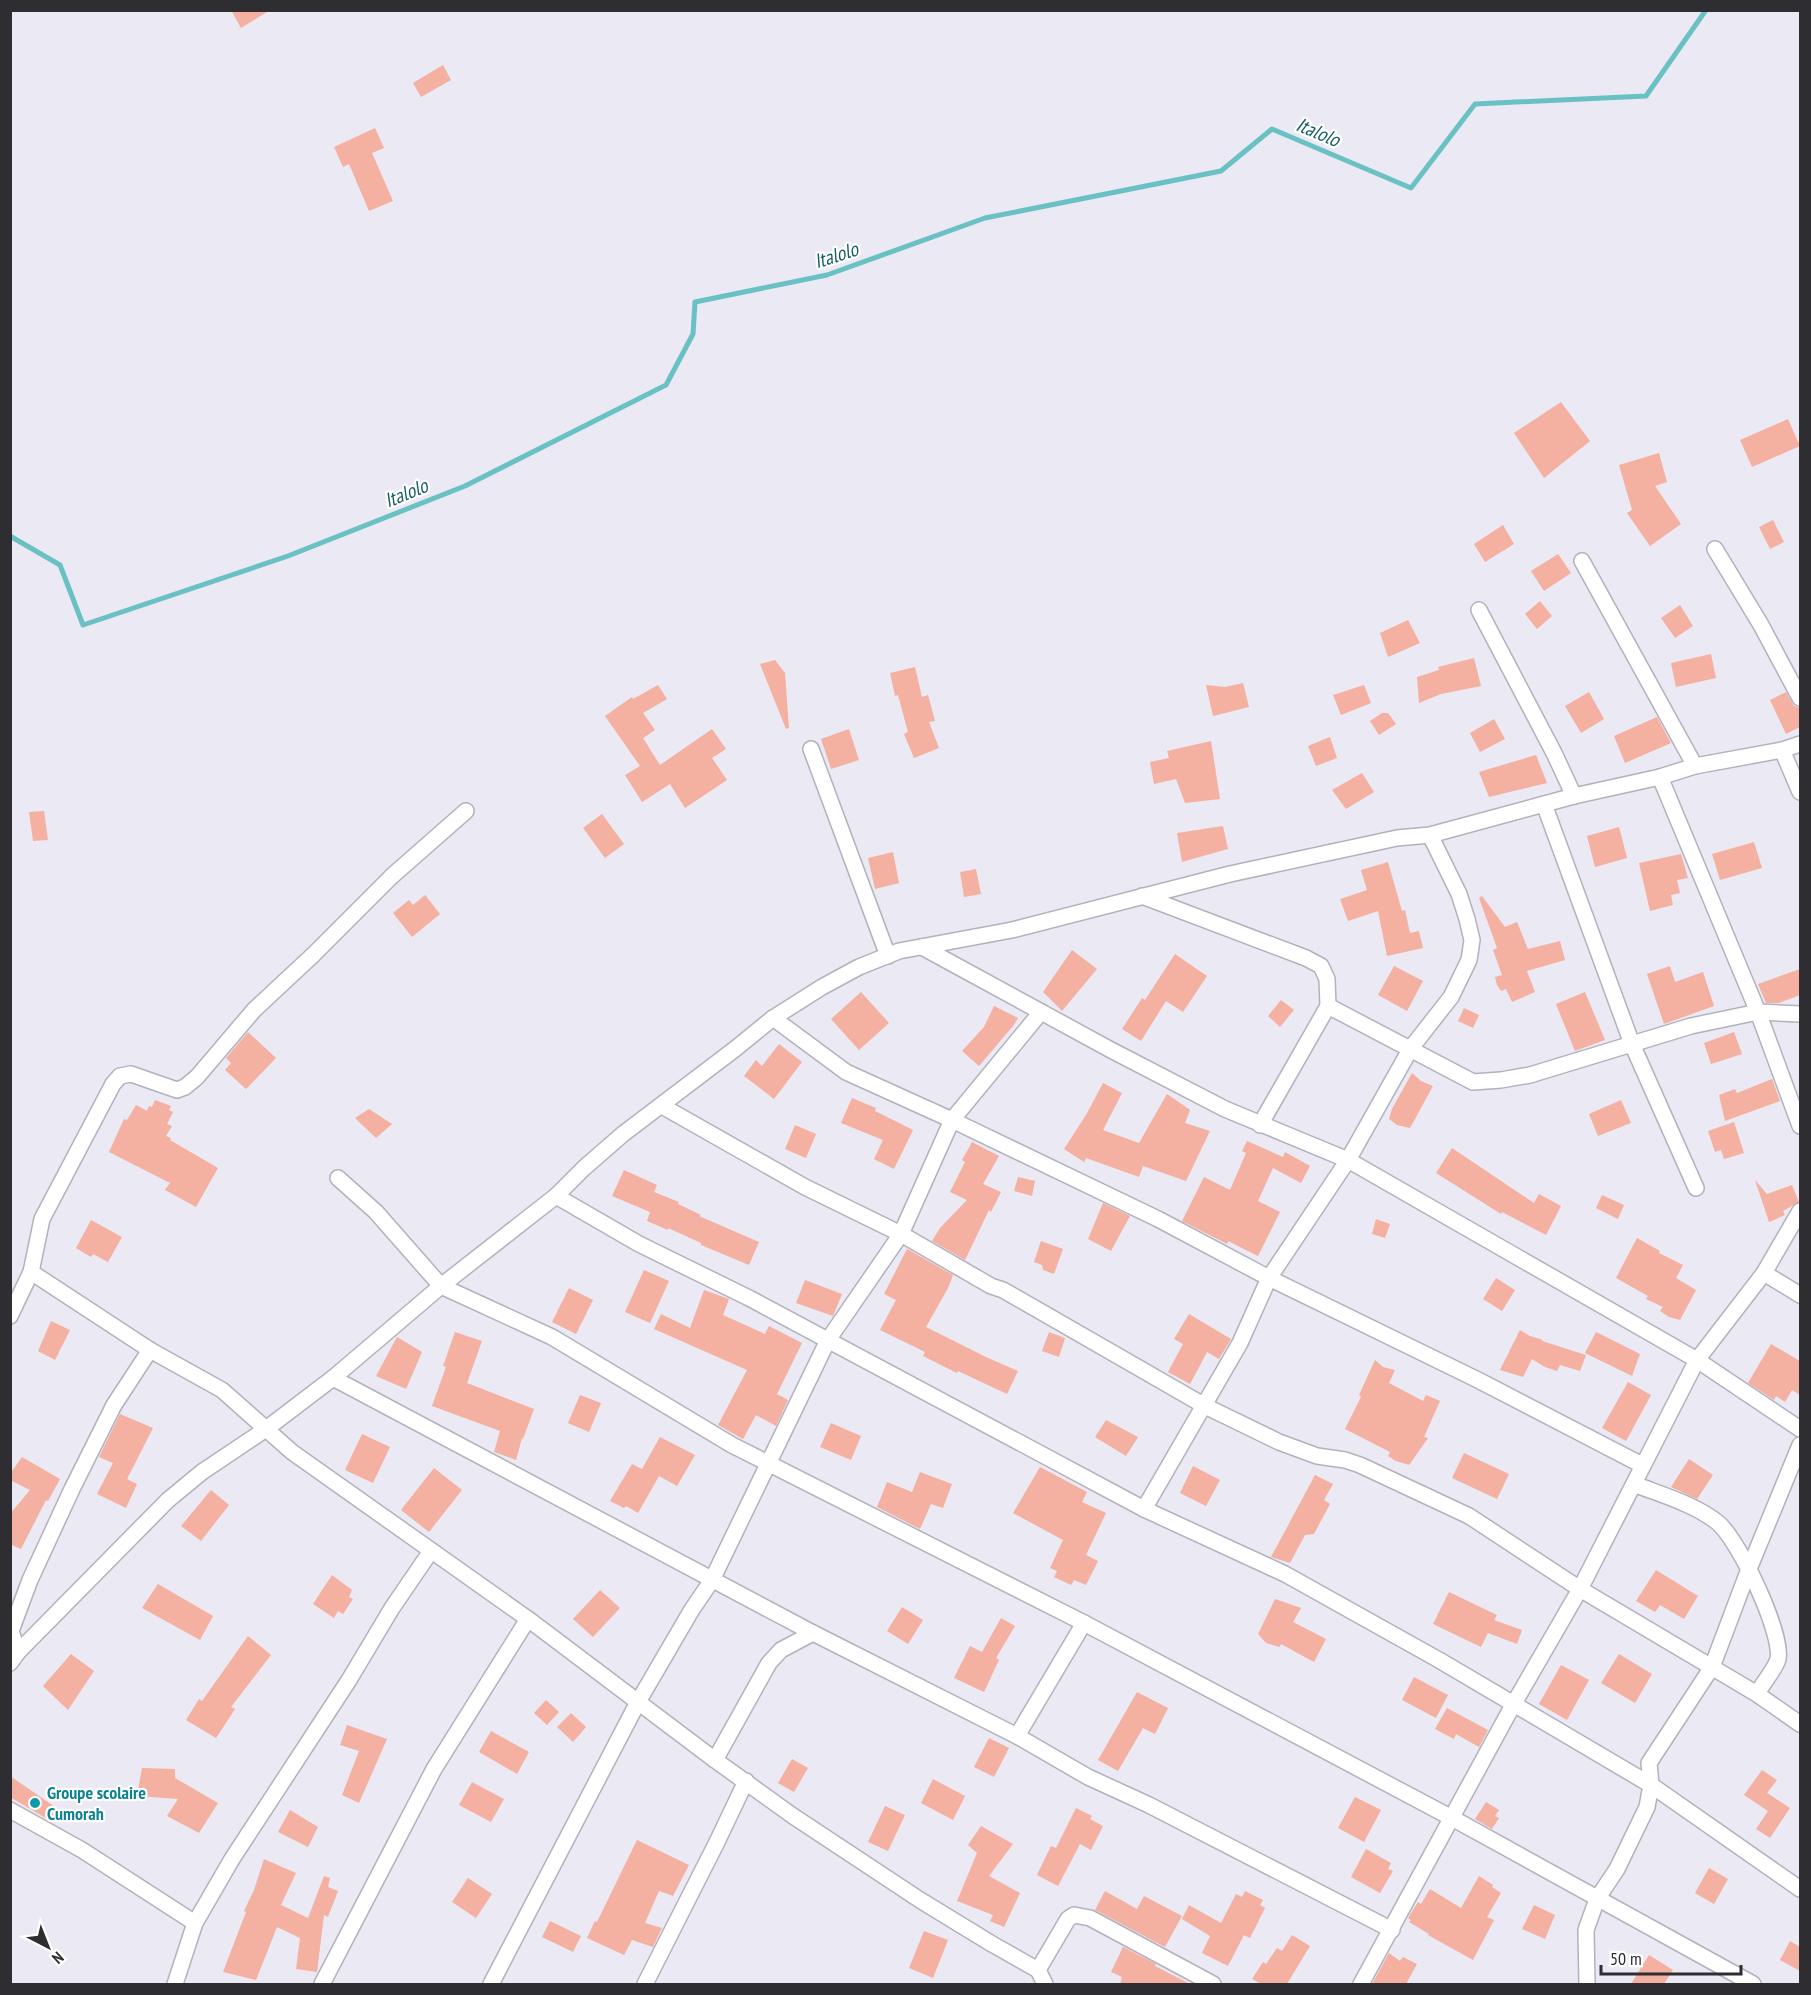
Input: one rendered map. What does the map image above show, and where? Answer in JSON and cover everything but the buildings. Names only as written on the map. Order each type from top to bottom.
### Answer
[{"type":"street","points":[[1715,549],[1766,634],[1800,698]]},
{"type":"street","points":[[1582,561],[1695,766]]},
{"type":"street","points":[[1479,610],[1574,796]]},
{"type":"street","points":[[14,1658],[168,1500],[202,1472],[267,1429],[333,1378],[441,1286],[556,1196],[623,1134],[773,1018],[849,972],[899,951],[1012,930],[1142,896],[1397,838],[1430,835],[1574,796],[1660,777],[1695,766],[1782,750],[1800,744]]},
{"type":"street","points":[[811,749],[888,956]]},
{"type":"street","points":[[1782,750],[1800,792]]},
{"type":"street","points":[[1660,777],[1758,1012],[1800,1126]]},
{"type":"street","points":[[1544,804],[1632,1044],[1696,1188]]},
{"type":"street","points":[[10,1316],[31,1272],[42,1220],[120,1076],[131,1074],[177,1090],[185,1087],[197,1077],[254,1010],[392,876],[466,811]]},
{"type":"street","points":[[1144,1509],[1240,1343],[1269,1278],[1348,1160],[1411,1048],[1451,997],[1469,960],[1472,940],[1459,894],[1430,835]]},
{"type":"street","points":[[1142,896],[1306,958],[1321,966],[1327,979],[1328,1006],[1260,1125]]},
{"type":"street","points":[[922,947],[1173,1082],[1260,1125],[1348,1160],[1697,1360],[1800,1429]]},
{"type":"street","points":[[1328,1006],[1473,1082],[1530,1075],[1691,1026],[1758,1012],[1800,1014]]},
{"type":"street","points":[[491,1984],[638,1702],[691,1611],[712,1580],[731,1544],[828,1340],[901,1234],[952,1120],[1041,1012]]},
{"type":"street","points":[[773,1018],[846,1072],[1158,1219],[1269,1278],[1392,1336],[1642,1466]]},
{"type":"street","points":[[662,1106],[805,1187],[901,1234],[991,1286],[1003,1290],[1205,1406],[1290,1447],[1317,1456],[1345,1460],[1360,1465],[1469,1516],[1580,1589],[1712,1667],[1800,1724]]},
{"type":"street","points":[[338,1178],[376,1212],[441,1286],[552,1337],[732,1445],[1084,1623],[1452,1818],[1753,1984]]},
{"type":"street","points":[[556,1196],[639,1244],[749,1298],[1144,1509],[1285,1574],[1439,1660],[1651,1785],[1800,1889]]},
{"type":"street","points":[[1361,1984],[1513,1705],[1580,1589],[1697,1360],[1764,1274],[1800,1211]]},
{"type":"street","points":[[31,1272],[150,1350],[222,1390],[292,1452],[528,1619],[715,1760],[793,1816],[920,1900],[1038,1970],[1045,1984]]},
{"type":"street","points":[[1764,1274],[1800,1295]]},
{"type":"street","points":[[14,1658],[11,1631],[30,1580],[114,1405],[150,1350]]},
{"type":"street","points":[[333,1378],[813,1634],[1017,1736],[1088,1777],[1149,1805],[1392,1930]]},
{"type":"street","points":[[1587,1984],[1586,1930],[1597,1899],[1617,1869],[1647,1807],[1651,1785],[1649,1762],[1712,1667],[1800,1445]]},
{"type":"street","points":[[1634,1484],[1686,1504],[1718,1523],[1727,1532],[1749,1569],[1770,1620],[1778,1656],[1773,1670],[1756,1694]]},
{"type":"street","points":[[175,1984],[195,1923],[232,1859],[349,1680],[392,1608],[431,1551]]},
{"type":"street","points":[[322,1984],[434,1769],[528,1619]]},
{"type":"street","points":[[1017,1736],[1084,1623]]},
{"type":"street","points":[[715,1760],[769,1663],[781,1650],[813,1634]]},
{"type":"street","points":[[645,1984],[746,1781]]},
{"type":"street","points":[[10,1810],[82,1850],[195,1923]]},
{"type":"street","points":[[1038,1970],[1068,1919],[1074,1915],[1090,1918],[1105,1925],[1213,1984]]},
{"type":"waterway","name":"Italolo","points":[[10,536],[60,565],[83,625],[288,556],[465,486],[666,385],[693,334],[695,302],[827,275],[985,218],[1221,171],[1272,129],[1411,188],[1475,104],[1646,96],[1706,10]]},
{"type":"place","name":"Groupe scolaire Cumorah","points":[[35,1803]]}]
